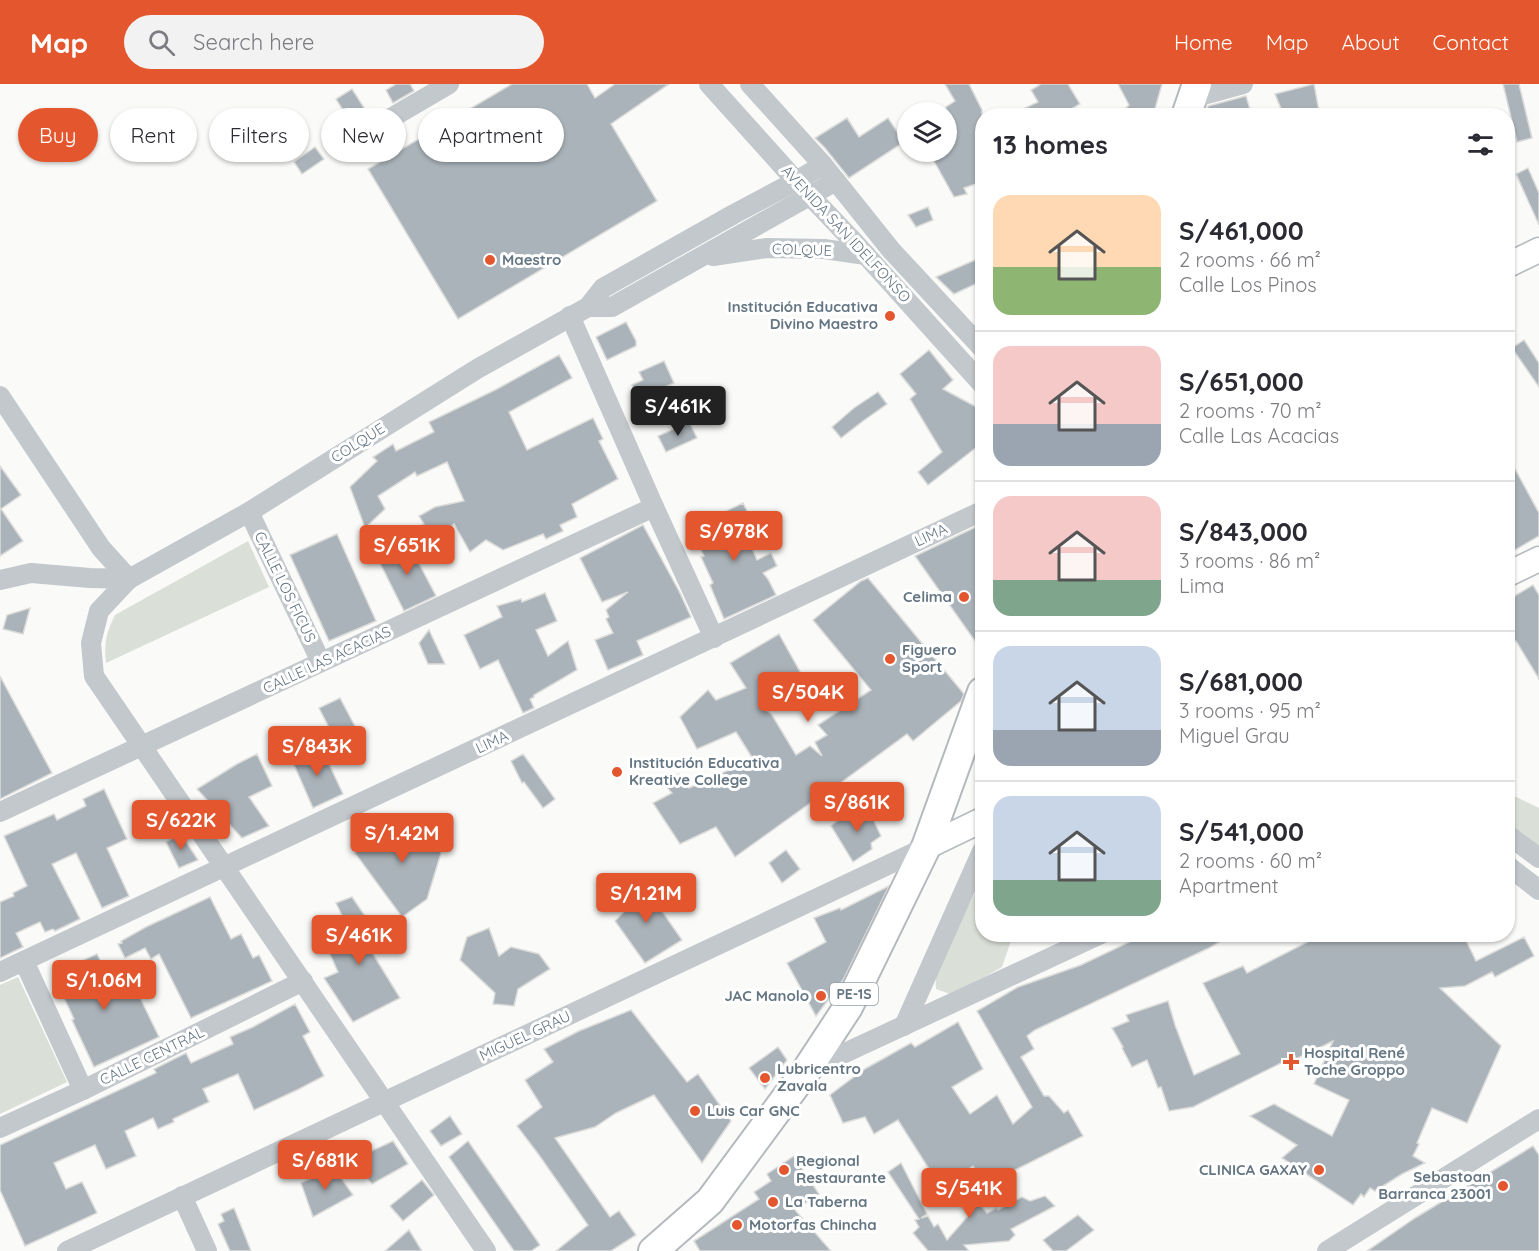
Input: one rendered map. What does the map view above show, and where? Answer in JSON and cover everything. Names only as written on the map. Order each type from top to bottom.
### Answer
[{"type":"highway","name":"PE-1S","points":[[652,1251],[710,1201],[806,1071],[848,1007],[926,847],[975,711]]},
{"type":"main road","points":[[1515,262],[1539,250]]},
{"type":"main road","points":[[1515,571],[1539,559]]},
{"type":"main road","name":"MIGUEL GRAU","points":[[926,847],[975,823]]},
{"type":"street","points":[[406,109],[449,84]]},
{"type":"street","name":"AVENIDA SAN IDELFONSO","points":[[709,84],[975,376]]},
{"type":"street","name":"AVENIDA SAN IDELFONSO","points":[[750,84],[823,165],[891,250],[975,340]]},
{"type":"street","points":[[1192,99],[1243,84]]},
{"type":"street","name":"COLQUE","points":[[129,579],[249,512],[477,369],[588,307],[603,288],[823,165]]},
{"type":"street","name":"COLQUE","points":[[588,307],[612,307],[836,181]]},
{"type":"street","name":"COLQUE","points":[[701,258],[766,248],[824,249],[866,255]]},
{"type":"street","points":[[570,316],[714,638]]},
{"type":"street","points":[[0,396],[101,548],[129,579]]},
{"type":"street","name":"CALLE LAS ACACIAS","points":[[0,812],[654,507]]},
{"type":"street","name":"CALLE LOS FICUS","points":[[249,512],[321,662]]},
{"type":"street","name":"LIMA","points":[[0,972],[975,514]]},
{"type":"street","points":[[0,580],[31,573],[129,579]]},
{"type":"street","points":[[129,579],[99,611],[91,643],[94,676],[486,1251]]},
{"type":"street","points":[[1515,840],[1539,858]]},
{"type":"street","name":"MIGUEL GRAU","points":[[67,1251],[926,847]]},
{"type":"street","points":[[904,1026],[975,867]]},
{"type":"street","points":[[1515,871],[1539,890]]},
{"type":"street","points":[[806,1071],[1084,942]]},
{"type":"street","points":[[24,961],[83,1090]]},
{"type":"street","name":"CALLE CENTRAL","points":[[0,1128],[83,1090],[303,981]]},
{"type":"street","points":[[924,983],[948,1006]]},
{"type":"street","points":[[1327,1251],[1539,1119]]},
{"type":"street","points":[[182,1196],[207,1251]]},
{"type":"shaded area","points":[[248,541],[269,587],[106,663],[106,638],[115,615]]},
{"type":"shaded area","points":[[1515,796],[1539,808],[1539,852],[1515,833]]},
{"type":"shaded area","points":[[975,893],[975,942],[1011,942],[1002,967],[953,995],[936,989],[935,966]]},
{"type":"shaded area","points":[[18,977],[67,1082],[0,1114],[0,985]]},
{"type":"building","points":[[396,84],[410,84],[414,91],[393,103],[386,90]]},
{"type":"building","name":"Maestro","points":[[512,84],[587,84],[595,98],[615,84],[669,84],[611,124],[657,201],[458,319],[368,169],[380,162],[406,162],[406,147],[418,139],[418,162],[564,162],[564,108],[471,108]]},
{"type":"building","points":[[945,84],[969,84],[981,108],[975,108],[975,184],[964,188],[967,194],[954,197],[935,162],[957,162],[957,102],[954,102]]},
{"type":"building","points":[[1041,84],[1068,84],[1080,104],[1073,108],[1025,108],[1038,102],[1031,90]]},
{"type":"building","points":[[1118,84],[1162,84],[1155,108],[1126,108],[1129,105]]},
{"type":"building","points":[[1314,84],[1318,108],[1281,108],[1275,94]]},
{"type":"building","points":[[1503,84],[1519,84],[1532,138],[1517,142],[1515,108],[1509,108]]},
{"type":"building","points":[[352,89],[364,108],[342,108],[336,99]]},
{"type":"building","points":[[1246,96],[1250,108],[1207,108]]},
{"type":"building","points":[[847,118],[859,137],[888,118],[897,132],[897,147],[849,178],[815,138]]},
{"type":"building","points":[[315,147],[321,155],[321,161],[302,174],[294,162],[309,162],[309,151]]},
{"type":"building","points":[[1528,168],[1539,193],[1539,225],[1516,174]]},
{"type":"building","points":[[928,207],[933,220],[916,227],[908,215]]},
{"type":"building","points":[[975,260],[975,284],[954,294],[936,277]]},
{"type":"building","points":[[626,322],[636,341],[636,346],[607,360],[596,337]]},
{"type":"building","points":[[1524,340],[1539,363],[1539,387],[1515,352],[1515,346]]},
{"type":"building","points":[[929,350],[953,380],[943,389],[975,406],[975,448],[928,485],[918,472],[942,452],[910,399],[916,394],[900,374]]},
{"type":"building","points":[[559,355],[572,378],[509,412],[527,450],[593,418],[603,439],[599,441],[618,479],[572,504],[577,517],[560,525],[563,531],[546,539],[543,534],[503,550],[486,540],[470,552],[454,524],[437,538],[415,529],[424,524],[419,516],[435,507],[464,501],[447,462],[417,476],[415,472],[378,496],[385,509],[365,528],[350,487],[377,461],[373,457],[393,444],[396,451],[434,432],[429,422],[497,389]]},
{"type":"building","points":[[664,361],[674,383],[638,399],[632,385],[643,380],[639,372]]},
{"type":"building","points":[[878,392],[887,404],[841,438],[832,427]]},
{"type":"building","points":[[689,422],[697,438],[666,452],[658,436]]},
{"type":"building","points":[[0,466],[21,495],[1,509],[23,541],[0,556]]},
{"type":"building","points":[[1515,469],[1539,513],[1539,536],[1515,550]]},
{"type":"building","points":[[743,503],[752,521],[742,525],[757,560],[771,553],[777,566],[763,573],[776,595],[724,619],[710,585],[713,583],[701,557],[704,556],[691,528]]},
{"type":"building","points":[[643,525],[691,617],[637,641],[643,655],[608,670],[595,640],[613,633],[606,619],[609,617],[606,610],[628,592],[602,602],[580,558]]},
{"type":"building","name":"Celima","points":[[975,527],[975,641],[915,556]]},
{"type":"building","points":[[337,534],[376,621],[329,641],[290,555]]},
{"type":"building","points":[[404,535],[436,596],[404,611],[379,561],[397,553],[394,541]]},
{"type":"building","points":[[868,578],[964,694],[961,701],[913,741],[907,734],[735,857],[716,827],[680,844],[653,803],[672,793],[663,783],[679,774],[689,788],[753,759],[736,732],[697,749],[680,717],[708,690],[716,700],[746,688],[730,663],[779,634],[803,677],[798,683],[805,695],[794,704],[786,690],[761,706],[772,715],[796,755],[810,746],[822,756],[815,742],[827,735],[818,725],[871,690],[813,620],[861,581]]},
{"type":"building","points":[[1533,585],[1539,595],[1539,679],[1515,642],[1515,596]]},
{"type":"building","points":[[545,593],[557,621],[536,630],[548,656],[568,641],[577,670],[534,695],[530,699],[534,708],[523,713],[498,660],[480,669],[464,635],[502,617],[497,606],[521,599],[522,602]]},
{"type":"building","points":[[30,608],[23,634],[3,629],[7,615]]},
{"type":"building","points":[[429,630],[445,664],[428,664],[419,643]]},
{"type":"building","points":[[0,676],[52,773],[0,799]]},
{"type":"building","points":[[340,698],[358,732],[337,743],[319,708]]},
{"type":"building","points":[[321,747],[343,794],[313,808],[292,760]]},
{"type":"building","points":[[257,754],[272,786],[249,797],[269,826],[242,838],[197,789]]},
{"type":"building","points":[[523,754],[555,799],[543,808],[524,782],[522,783],[511,761]]},
{"type":"building","points":[[104,789],[127,839],[107,848],[129,896],[102,908],[76,853],[52,864],[80,919],[55,931],[53,929],[45,932],[40,922],[16,933],[23,947],[0,958],[0,902],[14,896],[13,893],[27,886],[4,836],[54,814],[57,820],[86,806],[83,799]]},
{"type":"building","points":[[855,807],[870,813],[881,836],[871,843],[872,849],[853,862],[831,826]]},
{"type":"building","points":[[391,816],[405,834],[419,823],[441,853],[427,899],[402,917],[355,853],[379,835],[374,829]]},
{"type":"building","points":[[181,834],[198,860],[179,868],[166,842]]},
{"type":"building","points":[[786,850],[800,869],[782,883],[769,863]]},
{"type":"building","points":[[641,881],[682,940],[645,963],[615,921],[626,910],[618,897]]},
{"type":"building","points":[[889,886],[843,980],[816,1016],[787,963],[826,942],[814,918],[840,908],[841,910]]},
{"type":"building","points":[[210,897],[231,939],[241,934],[253,958],[259,955],[272,981],[191,1018],[159,954],[151,959],[145,948],[125,958],[118,944],[146,927]]},
{"type":"building","points":[[352,897],[387,948],[373,954],[400,998],[353,1022],[324,978],[338,972],[327,947],[352,936],[336,903]]},
{"type":"building","points":[[489,928],[499,956],[511,947],[539,954],[550,969],[518,989],[514,1006],[493,1004],[495,993],[460,960],[467,937]]},
{"type":"building","points":[[1524,937],[1534,956],[1495,977],[1492,972],[1465,986],[1440,988],[1501,1046],[1467,1123],[1432,1108],[1413,1156],[1425,1163],[1375,1191],[1370,1188],[1364,1197],[1361,1194],[1353,1205],[1282,1158],[1297,1145],[1250,1116],[1274,1104],[1332,1136],[1349,1100],[1314,1084],[1333,1041],[1296,1059],[1295,1056],[1193,1107],[1169,1111],[1161,1087],[1158,1088],[1147,1060],[1132,1067],[1112,1028],[1129,1021],[1126,1015],[1168,1001],[1194,1075],[1240,1054],[1203,983],[1243,966],[1247,973],[1307,942],[1467,942],[1476,961]]},
{"type":"building","points":[[1129,942],[1219,942],[1035,1030],[1027,1036],[1034,1049],[1021,1057],[1044,1096],[1049,1096],[1064,1113],[1068,1110],[1083,1136],[984,1183],[973,1166],[941,1188],[898,1120],[874,1134],[865,1117],[843,1123],[830,1095],[863,1070],[911,1043],[915,1047],[958,1022],[983,1069],[952,1087],[970,1114],[997,1095],[1013,1124],[1032,1107],[977,1011],[1018,987],[1081,965]]},
{"type":"building","points":[[97,954],[113,987],[131,979],[159,1037],[94,1067],[53,974]]},
{"type":"building","points":[[295,1004],[310,1032],[303,1036],[324,1076],[254,1110],[238,1074],[203,1089],[209,1102],[173,1119],[174,1122],[158,1129],[153,1118],[125,1131],[136,1156],[106,1169],[95,1145],[54,1163],[66,1189],[82,1182],[97,1213],[25,1246],[0,1190],[0,1145],[156,1073],[154,1069],[186,1053],[191,1063],[233,1044],[230,1037]]},
{"type":"building","points":[[631,1010],[687,1082],[698,1074],[731,1121],[702,1163],[654,1095],[616,1113],[595,1127],[555,1138],[610,1217],[619,1211],[636,1235],[611,1251],[556,1251],[588,1225],[517,1126],[542,1107],[525,1080],[553,1062],[544,1049],[579,1031]]},
{"type":"building","name":"Lubricentro Zavala","points":[[778,1047],[787,1060],[765,1089],[749,1068]]},
{"type":"building","points":[[450,1116],[462,1134],[441,1146],[430,1131]]},
{"type":"building","points":[[393,1141],[408,1164],[372,1184],[352,1160]]},
{"type":"building","points":[[468,1141],[540,1245],[531,1251],[514,1251],[449,1157]]},
{"type":"building","name":"Sebastoan Barranca 23001","points":[[1533,1146],[1539,1155],[1539,1251],[1367,1251],[1415,1218]]},
{"type":"building","points":[[794,1156],[819,1194],[795,1210],[831,1251],[700,1251],[694,1241],[759,1199],[754,1192],[771,1181],[767,1174]]},
{"type":"building","points":[[901,1163],[927,1214],[921,1218],[928,1216],[934,1227],[938,1224],[947,1240],[969,1215],[963,1203],[975,1199],[987,1213],[997,1208],[998,1210],[1022,1197],[1030,1201],[1045,1196],[1055,1206],[1011,1229],[1015,1235],[1009,1241],[964,1245],[969,1251],[928,1251],[913,1233],[919,1227],[915,1220],[919,1219],[888,1172]]},
{"type":"building","points":[[334,1168],[353,1195],[313,1217],[301,1183]]},
{"type":"building","points":[[422,1180],[434,1195],[403,1221],[390,1206]]},
{"type":"building","points":[[234,1208],[251,1251],[230,1251],[218,1224],[224,1221],[221,1214]]},
{"type":"building","points":[[1078,1215],[1094,1230],[1066,1251],[1053,1251],[1043,1240]]},
{"type":"building","points":[[409,1230],[422,1251],[385,1251]]},
{"type":"place","name":"Maestro","points":[[490,260]]},
{"type":"place","name":"Institución Educativa Divino Maestro","points":[[890,316]]},
{"type":"place","name":"Celima","points":[[964,597]]},
{"type":"place","name":"Figuero Sport","points":[[890,659]]},
{"type":"place","name":"Institución Educativa Kreative College","points":[[617,772]]},
{"type":"place","name":"JAC Manolo","points":[[821,996]]},
{"type":"place","name":"Hospital René Toche Groppo","points":[[1291,1062]]},
{"type":"place","name":"Lubricentro Zavala","points":[[765,1078]]},
{"type":"place","name":"Luis Car GNC","points":[[695,1111]]},
{"type":"place","name":"Regional Restaurante","points":[[784,1170]]},
{"type":"place","name":"CLINICA GAXAY","points":[[1319,1170]]},
{"type":"place","name":"Sebastoan Barranca 23001","points":[[1503,1186]]},
{"type":"place","name":"La Taberna","points":[[773,1202]]},
{"type":"place","name":"Motorfas Chincha","points":[[737,1225]]}]
